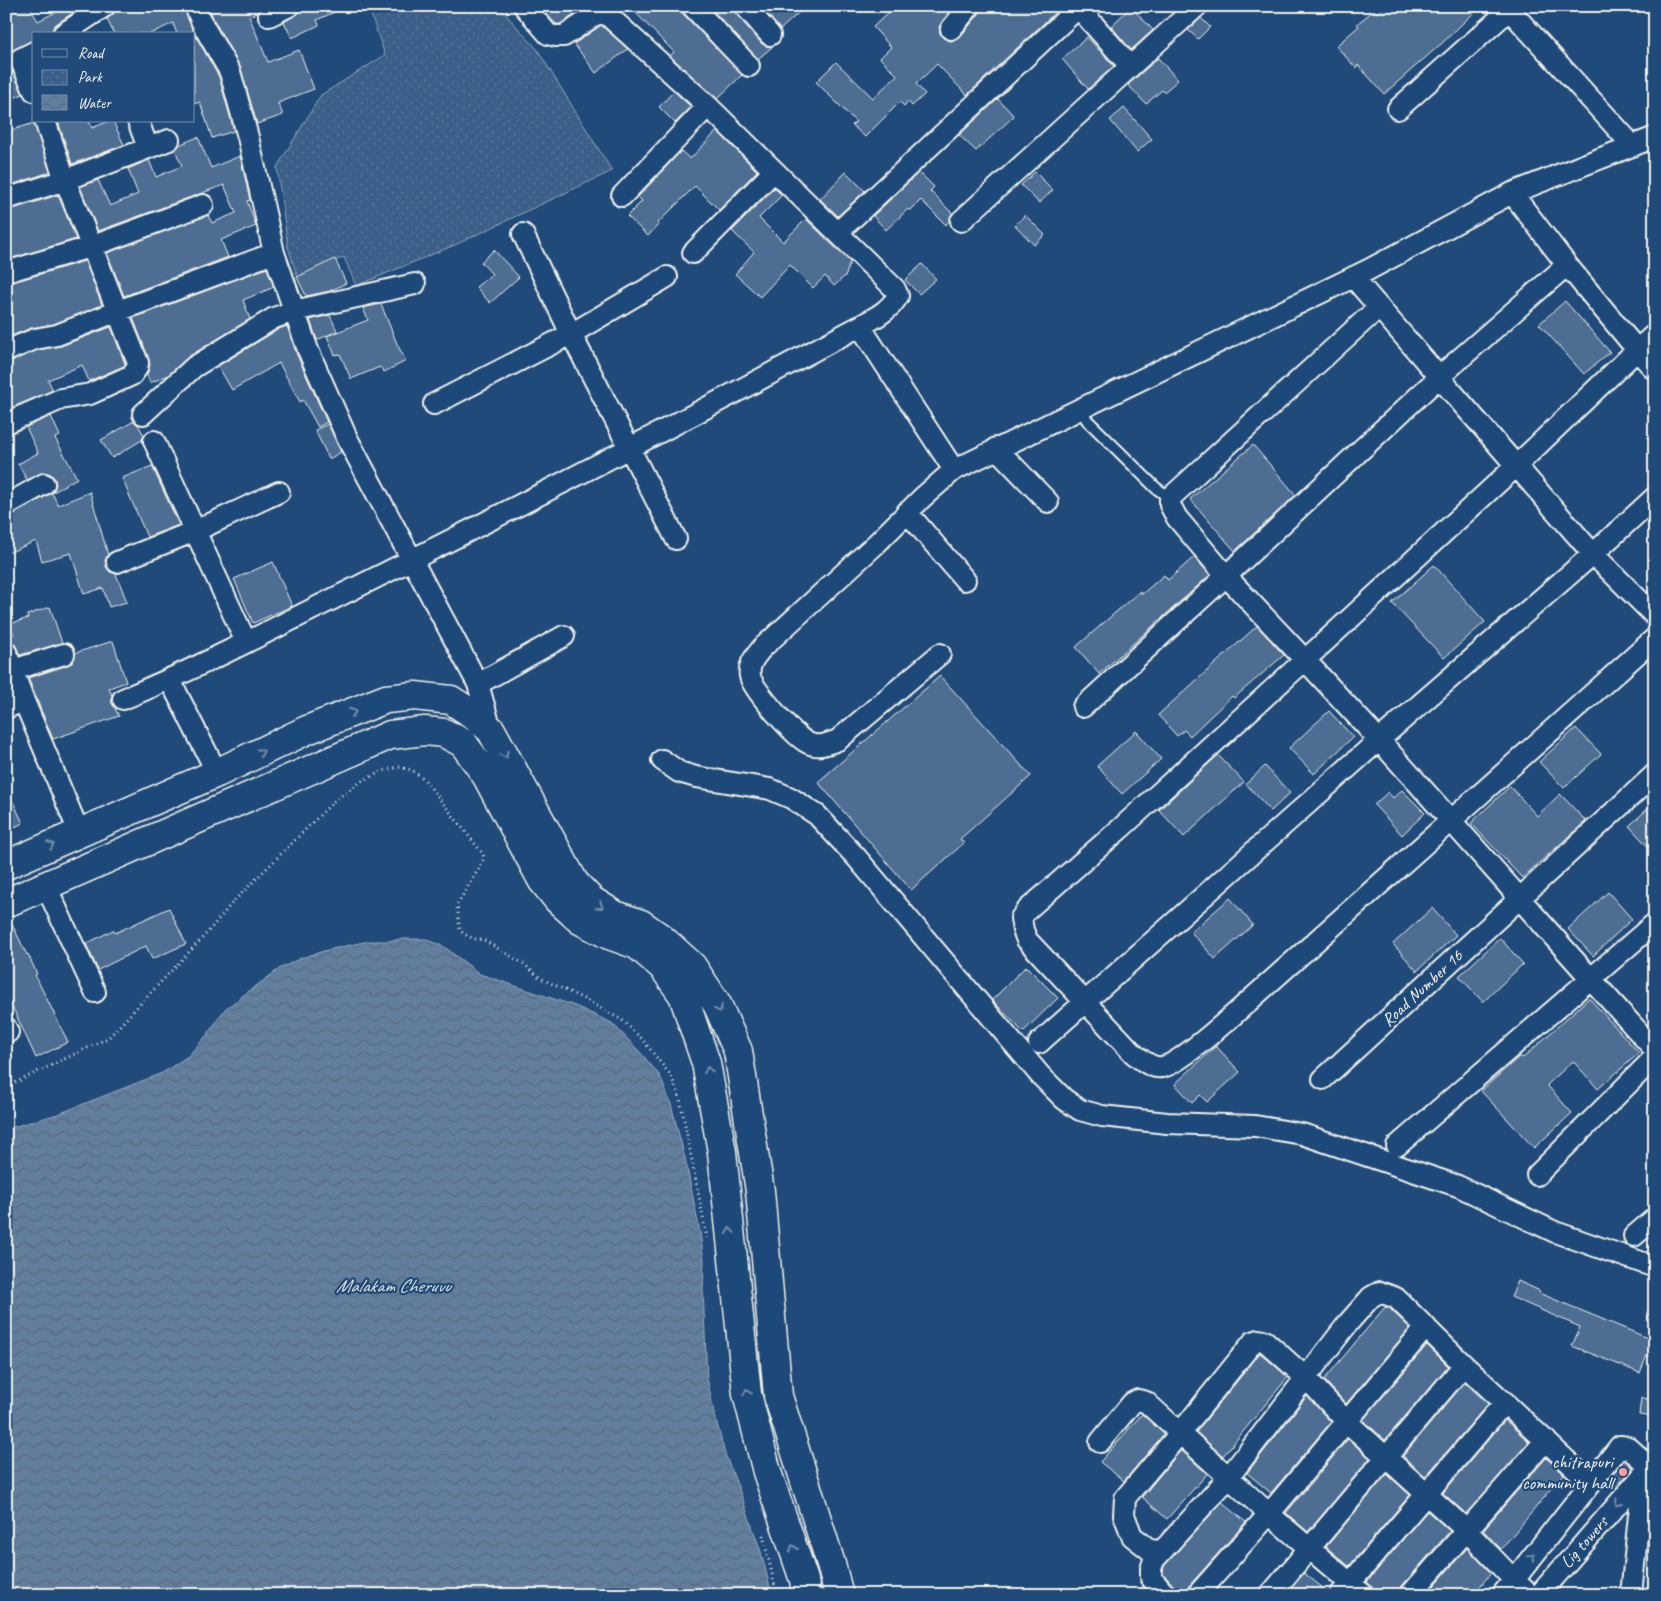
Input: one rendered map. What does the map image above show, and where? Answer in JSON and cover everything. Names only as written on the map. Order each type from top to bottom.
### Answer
[{"type":"street","points":[[66,32],[105,6]]},
{"type":"street","points":[[195,6],[204,27],[230,72],[248,137],[274,253],[308,350],[348,438],[478,684],[492,730],[566,891]]},
{"type":"street","points":[[269,16],[289,6]]},
{"type":"street","points":[[123,699],[170,680],[630,449],[860,326],[885,312],[893,305],[898,296],[895,289],[606,9],[564,36],[556,36],[548,34],[524,6]]},
{"type":"street","points":[[692,6],[749,66]]},
{"type":"street","points":[[744,6],[770,35]]},
{"type":"street","points":[[950,29],[970,6]]},
{"type":"street","points":[[961,221],[1197,6]]},
{"type":"street","points":[[838,232],[1079,7],[1130,66]]},
{"type":"street","points":[[1398,109],[1507,8],[1627,139]]},
{"type":"street","points":[[20,57],[32,86]]},
{"type":"street","points":[[622,196],[708,106]]},
{"type":"street","points":[[6,423],[62,399],[90,394],[132,375],[138,364],[64,180],[45,122]]},
{"type":"street","points":[[138,122],[148,148]]},
{"type":"street","points":[[940,654],[838,740],[820,746],[808,743],[798,736],[756,690],[750,676],[751,661],[762,648],[954,470],[996,448],[1353,277],[1512,193],[1627,139],[1655,137]]},
{"type":"street","points":[[6,200],[169,140]]},
{"type":"street","points":[[693,253],[774,171]]},
{"type":"street","points":[[1512,193],[1567,265],[1655,370]]},
{"type":"street","points":[[6,272],[90,247],[203,204]]},
{"type":"street","points":[[523,234],[571,334],[676,539]]},
{"type":"street","points":[[6,351],[35,339],[57,335],[274,253]]},
{"type":"street","points":[[1083,707],[1440,377],[1567,265]]},
{"type":"street","points":[[434,404],[571,334],[667,277]]},
{"type":"street","points":[[1353,277],[1594,554],[1655,616]]},
{"type":"street","points":[[143,414],[194,366],[274,318],[294,311],[415,284]]},
{"type":"street","points":[[1379,307],[1170,498],[1170,505],[1177,518],[1226,576],[1452,820],[1590,979],[1655,1050]]},
{"type":"street","points":[[860,326],[954,470]]},
{"type":"street","points":[[1655,334],[1516,466],[1305,660],[1121,828],[1028,909],[1021,918],[1027,940],[1134,1054],[1148,1064],[1162,1068],[1180,1059],[1230,1018],[1655,638]]},
{"type":"street","points":[[154,441],[246,642]]},
{"type":"street","points":[[996,448],[1048,502]]},
{"type":"street","points":[[6,505],[44,484]]},
{"type":"street","points":[[117,562],[195,531],[279,492]]},
{"type":"street","points":[[1039,1043],[1379,740],[1594,554],[1655,497]]},
{"type":"street","points":[[907,512],[965,580]]},
{"type":"street","points":[[478,684],[564,636]]},
{"type":"street","points":[[64,654],[9,661],[15,705],[79,832]]},
{"type":"street","points":[[170,680],[217,773]]},
{"type":"street","points":[[6,865],[217,773],[307,730],[386,700],[415,696],[451,700],[492,730]]},
{"type":"street","points":[[6,903],[390,735],[425,731],[444,733],[463,743],[486,775],[542,880],[590,900],[615,915],[642,924],[661,938],[671,960],[706,1063],[722,1152],[747,1394],[767,1472],[804,1580],[806,1595]]},
{"type":"street","points":[[662,760],[679,772],[696,778],[770,789],[791,798],[817,814],[857,858],[1040,1075],[1064,1099],[1080,1110],[1102,1116],[1167,1123],[1255,1126],[1302,1134],[1458,1186],[1555,1232],[1655,1267]]},
{"type":"street","name":"Road Number 16","points":[[1324,1079],[1655,774]]},
{"type":"street","points":[[46,886],[95,992]]},
{"type":"street","points":[[1397,1146],[1655,923]]},
{"type":"street","points":[[671,960],[692,966],[717,1004],[738,1051],[760,1191],[778,1396],[839,1595]]},
{"type":"street","points":[[1537,1175],[1655,1057]]},
{"type":"street","points":[[1634,1236],[1655,1218]]},
{"type":"street","points":[[1166,1595],[1151,1578],[1154,1560],[1228,1478],[1354,1316],[1371,1298],[1380,1292],[1396,1298],[1464,1365],[1591,1483]]},
{"type":"street","points":[[1197,1595],[1269,1514],[1426,1327]]},
{"type":"street","points":[[1161,1551],[1150,1550],[1132,1536],[1124,1515],[1125,1498],[1253,1342],[1259,1340],[1265,1341],[1306,1378],[1346,1421],[1466,1530],[1508,1587],[1530,1595]]},
{"type":"street","points":[[1270,1595],[1464,1365]]},
{"type":"street","points":[[1100,1442],[1132,1403],[1138,1400],[1146,1402],[1181,1432],[1228,1478],[1309,1549],[1351,1591],[1426,1494],[1505,1402]]},
{"type":"street","points":[[1410,1595],[1546,1440]]},
{"type":"street","points":[[1508,1587],[1620,1446],[1628,1448],[1647,1471],[1631,1595]]},
{"type":"street","name":"Lig towers","points":[[1539,1595],[1647,1471]]},
{"type":"lane","points":[[1080,408],[1088,420],[1156,488],[1170,498]]},
{"type":"path","points":[[6,1087],[108,1038],[234,902],[336,799],[362,781],[383,771],[399,767],[412,770],[424,779],[483,854],[482,863],[457,905],[460,930],[474,939],[482,939],[524,964],[540,978],[622,1020],[643,1040],[671,1076],[680,1100],[708,1246]]},
{"type":"path","points":[[762,1529],[777,1595]]},
{"type":"green space","points":[[368,6],[498,6],[537,49],[612,171],[457,244],[356,286],[344,257],[298,278],[288,247],[277,167],[321,95],[385,55]]},
{"type":"water","name":"Malakam Cheruvu","points":[[426,939],[443,946],[480,974],[575,1006],[612,1023],[660,1076],[671,1104],[685,1158],[700,1232],[704,1261],[703,1289],[707,1378],[714,1412],[725,1454],[761,1552],[772,1595],[6,1595],[6,1129],[58,1114],[162,1073],[188,1056],[207,1035],[225,1009],[279,969],[301,958],[369,941]]},
{"type":"building","points":[[6,6],[29,6],[38,21],[68,6],[83,6],[56,24],[52,32],[32,32],[32,41],[12,51],[6,40]]},
{"type":"building","points":[[117,6],[183,6],[194,32],[176,32],[173,23],[154,32],[113,32],[107,19],[115,12]]},
{"type":"building","points":[[208,6],[263,6],[258,13],[249,16],[268,62],[299,50],[314,89],[278,103],[283,115],[257,124],[241,69]]},
{"type":"building","points":[[301,6],[347,6],[317,20],[319,25],[292,38],[284,22],[299,13]]},
{"type":"building","points":[[552,6],[576,6],[579,12],[560,24],[556,24],[544,11]]},
{"type":"building","points":[[629,6],[680,6],[683,14],[742,75],[717,99],[670,56],[674,52]]},
{"type":"building","points":[[709,6],[733,6],[736,14],[761,43],[772,47],[758,59]]},
{"type":"building","points":[[761,6],[806,6],[780,30]]},
{"type":"building","points":[[895,6],[941,6],[948,14],[939,27],[940,33],[943,38],[950,41],[960,37],[979,14],[982,6],[1062,6],[967,95],[937,64],[916,84],[925,94],[912,106],[908,101],[904,106],[900,102],[865,137],[852,125],[856,122],[816,82],[836,62],[873,98],[897,75],[880,58],[891,47],[873,27]]},
{"type":"building","points":[[1385,6],[1481,6],[1384,94],[1358,65],[1356,68],[1336,46],[1359,26],[1357,24],[1374,10],[1377,13]]},
{"type":"building","points":[[1131,7],[1153,30],[1131,50],[1111,26]]},
{"type":"building","points":[[1201,18],[1210,27],[1198,39],[1188,30]]},
{"type":"building","points":[[601,25],[628,49],[596,73],[574,44]]},
{"type":"building","points":[[195,35],[219,77],[234,131],[212,138],[200,102],[195,104]]},
{"type":"building","points":[[1087,37],[1114,66],[1088,89],[1062,59]]},
{"type":"building","points":[[1158,58],[1178,80],[1164,92],[1162,90],[1146,104],[1128,85]]},
{"type":"building","points":[[11,68],[23,94],[6,101],[6,69]]},
{"type":"building","points":[[674,91],[691,107],[675,123],[659,107]]},
{"type":"building","points":[[998,99],[1014,116],[976,151],[959,135]]},
{"type":"building","points":[[1124,108],[1152,139],[1137,152],[1110,120]]},
{"type":"building","points":[[58,122],[89,122],[92,128],[107,122],[113,122],[124,145],[72,164]]},
{"type":"building","points":[[34,123],[50,172],[11,185],[6,169],[6,132]]},
{"type":"building","points":[[717,131],[757,171],[719,210],[695,186],[658,223],[648,236],[627,216],[642,201],[638,197],[681,151],[690,159]]},
{"type":"building","points":[[198,137],[211,168],[240,156],[250,200],[247,201],[256,226],[221,240],[228,257],[124,296],[107,253],[208,215],[212,223],[236,213],[224,185],[98,231],[80,187],[98,180],[110,206],[138,194],[128,169],[149,160],[156,177],[182,166],[175,150],[179,145]]},
{"type":"building","points":[[846,172],[865,191],[838,216],[820,199]]},
{"type":"building","points":[[919,172],[934,187],[930,191],[952,213],[949,221],[946,225],[921,200],[910,211],[908,209],[886,230],[873,216]]},
{"type":"building","points":[[1035,172],[1053,190],[1039,203],[1021,185]]},
{"type":"building","points":[[774,188],[782,195],[759,218],[783,242],[806,219],[850,262],[846,275],[834,286],[825,276],[813,288],[790,265],[760,297],[735,274],[754,252],[732,231]]},
{"type":"building","points":[[58,195],[76,239],[6,260],[6,211]]},
{"type":"building","points":[[1025,215],[1045,235],[1034,245],[1015,225]]},
{"type":"building","points":[[494,250],[519,277],[490,303],[476,287],[492,274],[481,262]]},
{"type":"building","points":[[335,259],[346,283],[330,291],[306,296],[297,277]]},
{"type":"building","points":[[85,261],[102,305],[54,324],[31,328],[6,338],[6,284]]},
{"type":"building","points":[[922,264],[936,279],[919,294],[905,280]]},
{"type":"building","points":[[267,268],[274,287],[243,300],[250,319],[188,357],[168,375],[150,383],[147,375],[150,365],[149,359],[133,318]]},
{"type":"building","points":[[1565,301],[1610,352],[1584,374],[1539,324]]},
{"type":"building","points":[[381,304],[406,361],[384,372],[380,367],[351,379],[340,354],[335,355],[327,336],[368,320],[363,308]]},
{"type":"building","points":[[330,315],[337,331],[317,340],[310,320]]},
{"type":"building","points":[[287,326],[297,355],[327,422],[318,427],[303,400],[300,402],[279,363],[232,390],[218,366]]},
{"type":"building","points":[[111,327],[125,364],[124,366],[89,381],[82,365],[48,380],[53,390],[6,410],[6,363],[38,350],[61,346]]},
{"type":"building","points":[[51,416],[60,436],[55,438],[77,478],[52,493],[58,505],[90,492],[108,555],[105,560],[106,566],[110,572],[116,574],[127,602],[109,607],[103,588],[84,594],[71,553],[42,561],[36,541],[6,554],[6,517],[50,494],[56,485],[55,479],[51,474],[44,472],[27,480],[18,464],[38,453],[26,427]]},
{"type":"building","points":[[134,421],[144,435],[142,440],[112,458],[101,440]]},
{"type":"building","points":[[328,424],[341,452],[329,459],[315,430]]},
{"type":"building","points":[[1253,445],[1296,495],[1235,551],[1190,499]]},
{"type":"building","points":[[152,466],[179,525],[147,537],[122,478]]},
{"type":"building","points":[[1194,557],[1210,575],[1099,674],[1076,647],[1140,591],[1142,594],[1164,575],[1168,580]]},
{"type":"building","points":[[273,562],[292,606],[253,623],[234,579]]},
{"type":"building","points":[[1434,565],[1485,622],[1444,658],[1392,603]]},
{"type":"building","points":[[50,607],[62,643],[20,655],[14,643],[6,640],[6,637],[14,634],[10,624],[28,618],[27,615]]},
{"type":"building","points":[[1257,626],[1284,655],[1234,698],[1232,696],[1190,736],[1184,730],[1177,736],[1158,715]]},
{"type":"building","points":[[113,641],[126,682],[109,688],[112,703],[119,716],[53,739],[28,678],[68,665],[73,662],[75,653]]},
{"type":"building","points":[[940,676],[1031,776],[960,839],[964,843],[911,890],[818,782]]},
{"type":"building","points":[[1329,711],[1353,737],[1314,774],[1289,748]]},
{"type":"building","points":[[1576,728],[1601,754],[1564,788],[1539,762]]},
{"type":"building","points":[[1136,731],[1161,759],[1122,794],[1097,766]]},
{"type":"building","points":[[1218,755],[1244,782],[1184,837],[1159,810]]},
{"type":"building","points":[[1265,766],[1290,793],[1271,811],[1246,784]]},
{"type":"building","points":[[1510,786],[1537,816],[1560,794],[1586,821],[1522,878],[1471,823]]},
{"type":"building","points":[[6,787],[23,823],[6,831]]},
{"type":"building","points":[[1402,790],[1425,813],[1402,835],[1374,805],[1388,792],[1393,798]]},
{"type":"building","points":[[1655,802],[1655,854],[1629,826]]},
{"type":"building","points":[[1608,892],[1632,919],[1593,956],[1568,929]]},
{"type":"building","points":[[1230,898],[1253,925],[1215,959],[1191,932]]},
{"type":"building","points":[[169,908],[186,944],[152,959],[146,946],[98,970],[86,944],[113,930],[115,933]]},
{"type":"building","points":[[1432,908],[1456,935],[1417,971],[1393,944]]},
{"type":"building","points":[[6,918],[9,918],[28,954],[37,974],[35,975],[68,1042],[36,1058],[6,993]]},
{"type":"building","points":[[1500,938],[1523,964],[1483,1002],[1459,976]]},
{"type":"building","points":[[1026,966],[1058,998],[1023,1032],[992,1000]]},
{"type":"building","points":[[1589,998],[1639,1053],[1598,1089],[1573,1061],[1547,1085],[1572,1113],[1534,1148],[1481,1091],[1520,1056],[1523,1058]]},
{"type":"building","points":[[1216,1046],[1240,1072],[1207,1102],[1200,1095],[1192,1103],[1175,1084]]},
{"type":"building","points":[[1518,1281],[1540,1291],[1539,1293],[1655,1341],[1655,1358],[1647,1355],[1640,1373],[1572,1346],[1580,1327],[1511,1297]]},
{"type":"building","points":[[1385,1307],[1389,1308],[1410,1328],[1346,1404],[1324,1380]]},
{"type":"building","points":[[1427,1345],[1448,1366],[1385,1440],[1363,1420]]},
{"type":"building","points":[[1260,1353],[1288,1377],[1223,1456],[1196,1432]]},
{"type":"building","points":[[1465,1382],[1488,1404],[1425,1477],[1403,1456]]},
{"type":"building","points":[[1307,1396],[1331,1422],[1271,1493],[1247,1473]]},
{"type":"building","points":[[1641,1398],[1655,1400],[1655,1417],[1639,1415]]},
{"type":"building","points":[[1142,1414],[1164,1434],[1124,1481],[1100,1462]]},
{"type":"building","points":[[1505,1420],[1529,1442],[1466,1514],[1443,1493]]},
{"type":"building","points":[[1348,1439],[1370,1458],[1308,1532],[1286,1513]]},
{"type":"building","points":[[1181,1450],[1207,1474],[1167,1519],[1142,1497]]},
{"type":"building","points":[[1546,1458],[1564,1474],[1501,1549],[1483,1530]]},
{"type":"building","points":[[1624,1460],[1633,1468],[1616,1488],[1607,1481]]},
{"type":"building","points":[[1387,1474],[1410,1495],[1349,1566],[1326,1547]]},
{"type":"building","points":[[1222,1502],[1246,1522],[1188,1587],[1185,1595],[1178,1595],[1175,1587],[1163,1574],[1164,1566]]},
{"type":"building","points":[[1427,1511],[1450,1531],[1401,1587],[1398,1595],[1376,1595],[1367,1582]]},
{"type":"building","points":[[1467,1548],[1491,1573],[1473,1595],[1430,1595],[1428,1593]]},
{"type":"building","points":[[1304,1573],[1328,1592],[1328,1595],[1286,1595]]},
{"type":"place","name":"chitrapuri community hall","points":[[1623,1472]]}]
